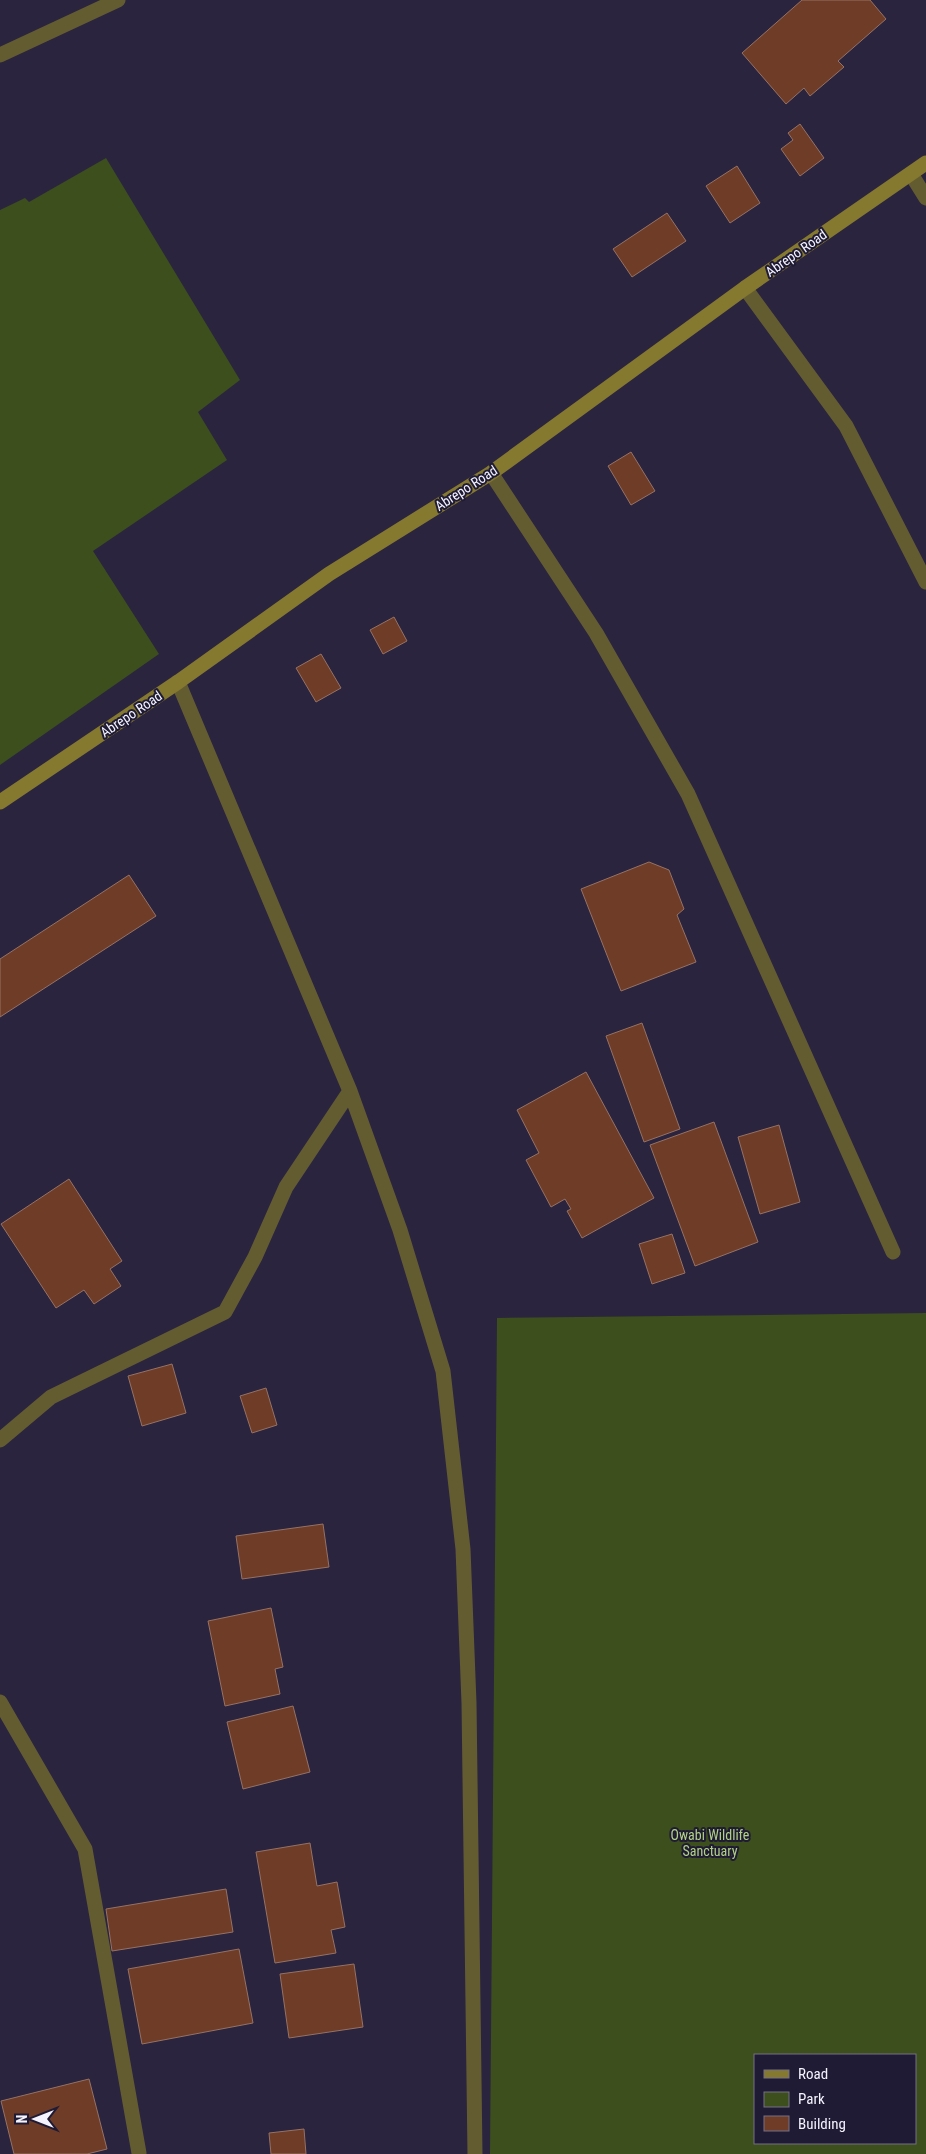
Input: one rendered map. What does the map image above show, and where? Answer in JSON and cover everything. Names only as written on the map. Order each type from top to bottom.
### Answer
[{"type":"main road","name":"Abrepo Road","points":[[0,802],[178,682],[329,574],[491,473],[745,288],[926,163]]},
{"type":"street","points":[[0,55],[118,0]]},
{"type":"street","points":[[911,174],[926,198]]},
{"type":"street","points":[[745,288],[846,426],[926,582]]},
{"type":"street","points":[[491,473],[596,633],[688,794],[893,1252]]},
{"type":"street","points":[[178,682],[350,1091],[400,1230],[443,1371],[463,1549],[470,1751],[475,2154]]},
{"type":"street","points":[[0,1440],[51,1397],[224,1312],[254,1257],[286,1187],[350,1091]]},
{"type":"street","points":[[0,1702],[85,1849],[139,2154]]},
{"type":"green space","points":[[106,158],[240,380],[198,412],[227,460],[93,551],[159,654],[0,765],[0,210],[25,198],[29,202]]},
{"type":"green space","name":"Owabi Wildlife Sanctuary","points":[[926,1313],[926,2154],[490,2154],[497,1318]]},
{"type":"building","points":[[802,0],[870,0],[886,19],[838,61],[844,67],[810,96],[804,88],[786,104],[742,53]]},
{"type":"building","points":[[800,124],[824,158],[800,176],[781,149],[793,140],[788,133]]},
{"type":"building","points":[[737,166],[760,203],[730,223],[706,186]]},
{"type":"building","points":[[667,213],[686,241],[632,277],[613,249]]},
{"type":"building","points":[[631,452],[655,491],[631,505],[608,466]]},
{"type":"building","points":[[394,617],[407,641],[383,654],[370,630]]},
{"type":"building","points":[[321,654],[341,688],[316,702],[296,668]]},
{"type":"building","points":[[649,862],[669,870],[684,909],[677,915],[696,962],[621,991],[581,889]]},
{"type":"building","points":[[129,875],[156,916],[0,1017],[0,959]]},
{"type":"building","points":[[642,1023],[680,1129],[644,1142],[606,1036]]},
{"type":"building","points":[[586,1072],[654,1198],[582,1238],[567,1211],[571,1209],[565,1199],[551,1207],[526,1160],[539,1153],[517,1110]]},
{"type":"building","points":[[714,1122],[758,1242],[695,1266],[650,1145]]},
{"type":"building","points":[[779,1125],[800,1202],[760,1214],[738,1137]]},
{"type":"building","points":[[69,1179],[122,1261],[110,1269],[121,1286],[94,1304],[84,1290],[56,1308],[1,1224]]},
{"type":"building","points":[[672,1234],[685,1273],[652,1284],[639,1244]]},
{"type":"building","points":[[172,1364],[186,1413],[142,1426],[128,1376]]},
{"type":"building","points":[[266,1388],[277,1425],[252,1433],[240,1396]]},
{"type":"building","points":[[323,1524],[329,1567],[242,1579],[236,1536]]},
{"type":"building","points":[[271,1608],[283,1667],[275,1669],[280,1694],[225,1706],[208,1621]]},
{"type":"building","points":[[293,1706],[310,1772],[243,1789],[227,1722]]},
{"type":"building","points":[[310,1843],[317,1886],[337,1882],[345,1927],[331,1930],[336,1953],[275,1963],[256,1852]]},
{"type":"building","points":[[226,1889],[233,1932],[112,1951],[106,1909]]},
{"type":"building","points":[[239,1949],[253,2023],[142,2044],[128,1969]]},
{"type":"building","points":[[354,1964],[363,2027],[289,2038],[280,1974]]},
{"type":"building","points":[[89,2079],[107,2149],[87,2154],[14,2154],[1,2101]]},
{"type":"building","points":[[304,2129],[306,2154],[271,2154],[269,2133]]}]
